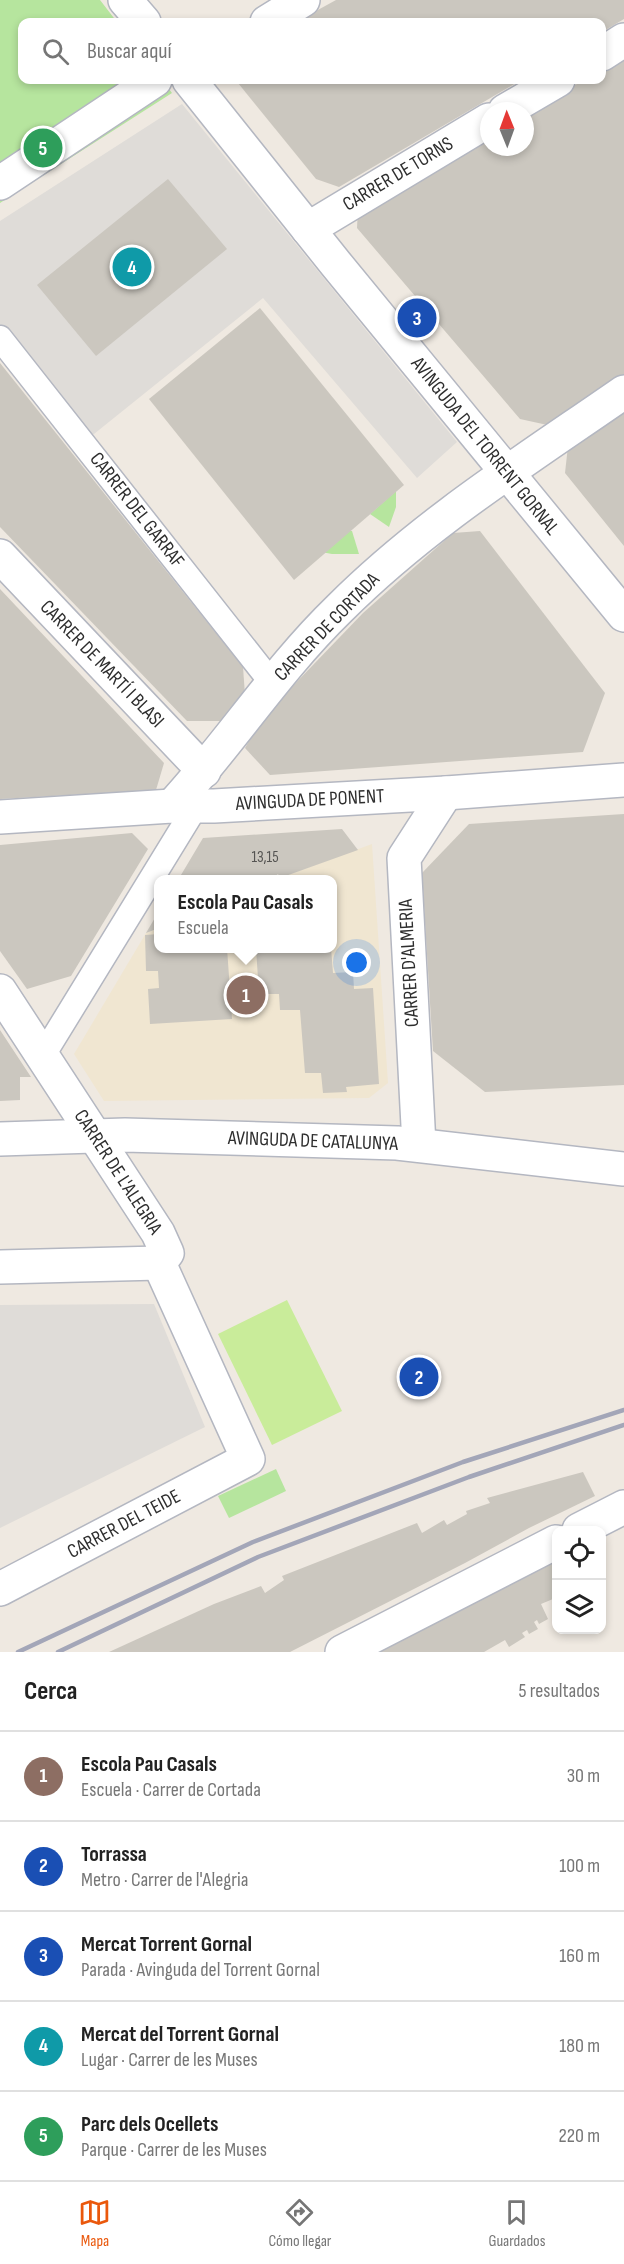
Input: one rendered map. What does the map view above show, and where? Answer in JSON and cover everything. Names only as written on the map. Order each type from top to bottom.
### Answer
[{"type":"street","points":[[126,0],[141,18]]},
{"type":"street","points":[[274,18],[303,0]]},
{"type":"street","points":[[606,51],[624,40]]},
{"type":"street","points":[[0,183],[149,84]]},
{"type":"street","name":"AVINGUDA DEL TORRENT GORNAL","points":[[192,84],[624,615]]},
{"type":"street","points":[[520,102],[551,84]]},
{"type":"street","name":"CARRER DE TORNS","points":[[308,229],[480,125]]},
{"type":"street","name":"CARRER DEL GARRAF","points":[[0,338],[272,683]]},
{"type":"street","name":"CARRER DE CORTADA","points":[[42,1057],[204,771],[272,683],[338,610],[374,576],[445,517],[624,392]]},
{"type":"street","name":"CARRER DE MARTÍ I BLASI","points":[[0,556],[204,771]]},
{"type":"street","name":"AVINGUDA DE PONENT","points":[[0,817],[446,793],[622,779]]},
{"type":"street","name":"CARRER D'ALMERIA","points":[[419,1145],[404,858],[446,793]]},
{"type":"street","name":"CARRER DE L'ALEGRIA","points":[[0,991],[140,1203],[166,1249],[165,1258],[159,1263],[248,1459]]},
{"type":"street","name":"AVINGUDA DE CATALUNYA","points":[[0,1139],[94,1135],[379,1142],[624,1169]]},
{"type":"street","points":[[0,1267],[159,1263]]},
{"type":"street","name":"CARRER DEL TEIDE","points":[[0,1589],[248,1459]]},
{"type":"street","points":[[587,1526],[624,1508]]},
{"type":"street","points":[[342,1652],[552,1544]]},
{"type":"shaded area","points":[[182,104],[457,442],[417,478],[263,298],[89,438],[0,331],[0,221]]},
{"type":"shaded area","points":[[372,844],[388,1083],[369,1098],[104,1101],[74,1054],[146,933],[154,930],[154,953],[337,953],[337,875],[288,875]]},
{"type":"shaded area","points":[[154,1304],[205,1427],[0,1528],[0,1305]]},
{"type":"green space","points":[[0,0],[100,0],[114,18],[18,18],[18,84],[165,84],[172,93],[0,203]]},
{"type":"green space","points":[[396,491],[396,507],[389,527],[370,514]]},
{"type":"green space","points":[[342,531],[352,531],[359,554],[321,552]]},
{"type":"green space","points":[[287,1300],[342,1411],[272,1445],[218,1334]]},
{"type":"green space","points":[[276,1469],[286,1491],[229,1518],[218,1496]]},
{"type":"building","points":[[336,0],[624,0],[624,19],[606,30],[606,18],[303,18]]},
{"type":"building","points":[[624,57],[624,379],[552,426],[520,419],[357,228],[358,208],[480,138],[480,156],[534,156],[534,108],[577,84],[606,84],[606,68]]},
{"type":"building","points":[[239,84],[514,84],[480,102],[480,104],[339,187],[316,179]]},
{"type":"building","points":[[168,179],[227,249],[96,356],[37,285]]},
{"type":"building","points":[[260,308],[404,485],[294,580],[149,399]]},
{"type":"building","points":[[0,363],[243,667],[245,695],[226,721],[187,721],[0,527]]},
{"type":"building","points":[[624,408],[624,546],[565,473],[568,446]]},
{"type":"building","points":[[480,531],[605,693],[583,752],[270,775],[245,748],[262,718],[363,613],[453,533]]},
{"type":"building","points":[[0,589],[164,763],[156,790],[0,799]]},
{"type":"building","points":[[624,814],[624,1085],[485,1092],[433,1051],[422,873],[469,824]]},
{"type":"building","points":[[342,829],[358,850],[288,875],[181,875],[203,838]]},
{"type":"building","points":[[132,833],[148,849],[71,976],[27,989],[0,951],[0,845]]},
{"type":"building","points":[[154,919],[154,930],[146,933]]},
{"type":"building","points":[[154,934],[154,953],[227,953],[232,1019],[150,1024],[148,989],[159,988],[158,971],[146,971],[145,935]]},
{"type":"building","points":[[256,953],[331,953],[333,973],[353,972],[354,989],[373,988],[379,1084],[346,1087],[347,1092],[323,1093],[321,1073],[305,1073],[300,1010],[280,1010],[279,994],[259,994]]},
{"type":"building","points":[[0,1030],[31,1077],[20,1077],[20,1100],[0,1101]]},
{"type":"building","points":[[583,1472],[595,1496],[290,1652],[109,1652],[214,1604],[261,1586],[265,1593],[284,1580],[282,1576],[417,1523],[422,1533],[444,1520],[447,1525],[467,1514],[466,1511],[490,1503],[487,1498]]},
{"type":"building","points":[[552,1562],[552,1599],[541,1604],[548,1619],[539,1624],[537,1620],[534,1622],[538,1629],[529,1634],[527,1630],[522,1633],[525,1637],[509,1647],[505,1640],[484,1652],[376,1652]]},
{"type":"railway","points":[[18,1652],[253,1542],[463,1462],[624,1410]]},
{"type":"railway","points":[[58,1652],[258,1557],[469,1477],[624,1425]]},
{"type":"place","name":"Parc dels Ocellets","points":[[43,148]]},
{"type":"place","name":"Mercat del Torrent Gornal","points":[[132,267]]},
{"type":"place","name":"Mercat Torrent Gornal","points":[[417,318]]},
{"type":"place","name":"Escola Pau Casals","points":[[246,995]]},
{"type":"place","name":"Torrassa","points":[[419,1377]]}]
